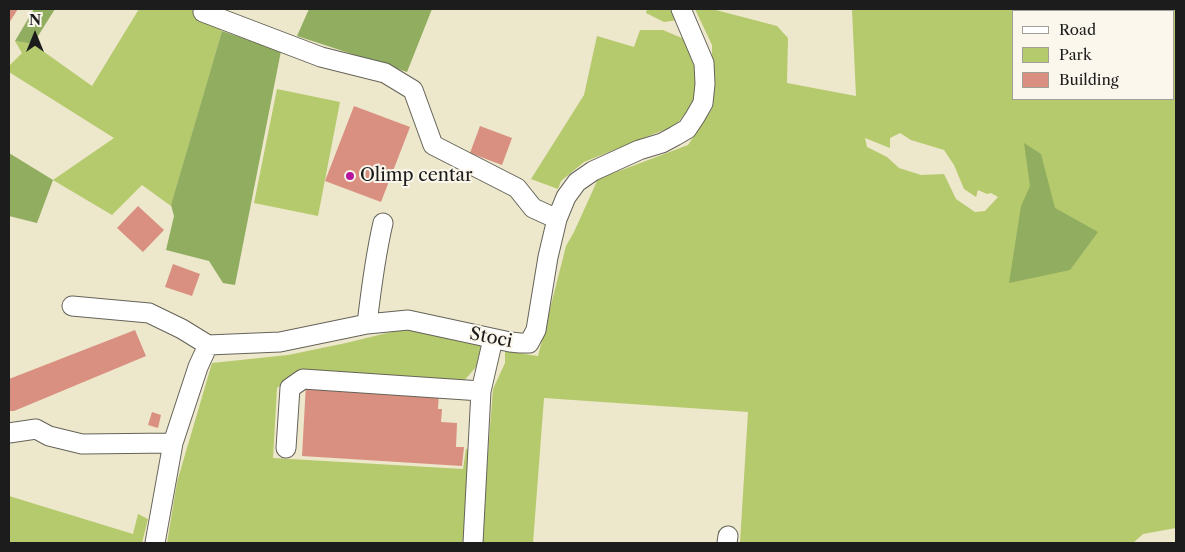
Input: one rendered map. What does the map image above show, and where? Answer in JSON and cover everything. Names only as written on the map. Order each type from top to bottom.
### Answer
[{"type":"street","name":"Stoci","points":[[208,345],[280,342],[367,324],[408,320],[520,344],[529,342],[536,330],[548,257],[557,219],[566,197],[577,182],[593,171],[614,160],[662,143],[686,129],[695,118],[703,103],[705,84],[704,63],[681,9]]},
{"type":"street","points":[[203,12],[321,57],[385,73],[413,90],[433,145],[517,188],[533,208],[557,219]]},
{"type":"street","points":[[367,324],[383,223]]},
{"type":"street","points":[[72,306],[149,313],[182,329],[208,345],[198,367],[173,443],[155,543]]},
{"type":"street","points":[[473,543],[481,391],[493,339]]},
{"type":"street","points":[[286,448],[290,388],[304,378],[481,391]]},
{"type":"street","points":[[9,433],[36,429],[50,436],[82,444],[173,443]]},
{"type":"green space","points":[[34,9],[55,9],[33,44],[15,41]]},
{"type":"green space","points":[[139,9],[191,9],[222,31],[171,206],[142,185],[112,215],[53,180],[114,138],[9,72],[9,66],[22,53],[15,41],[33,44],[92,86]]},
{"type":"green space","points":[[309,9],[432,9],[407,72],[297,36]]},
{"type":"green space","points":[[647,9],[673,9],[678,20],[664,22],[646,13]]},
{"type":"green space","points":[[695,9],[712,9],[777,26],[788,38],[787,83],[856,96],[852,9],[1176,9],[1176,528],[1143,534],[1133,543],[740,543],[748,412],[544,398],[533,543],[481,543],[493,389],[505,363],[505,351],[538,356],[566,246],[598,179],[688,145],[712,109],[712,45]],"holes":[[[900,133],[911,140],[944,150],[954,165],[964,189],[976,197],[978,190],[998,197],[985,211],[975,212],[956,199],[944,174],[921,175],[899,168],[887,157],[867,147],[865,138],[890,148],[890,138]]]},
{"type":"green space","points":[[640,30],[663,30],[684,39],[696,72],[694,102],[676,125],[584,162],[561,181],[558,189],[531,179],[584,95],[597,36],[634,47]]},
{"type":"green space","points":[[222,31],[281,51],[235,285],[223,283],[209,261],[166,250],[174,216],[171,205]]},
{"type":"green space","points":[[277,89],[340,102],[318,216],[254,203]]},
{"type":"green space","points":[[1024,143],[1041,154],[1055,208],[1098,232],[1070,270],[1009,283],[1021,206],[1030,186]]},
{"type":"green space","points":[[9,153],[53,180],[37,223],[9,216]]},
{"type":"green space","points":[[408,330],[481,346],[476,367],[463,382],[300,371],[277,388],[273,458],[463,469],[466,449],[472,450],[465,543],[167,543],[177,482],[212,363],[288,355],[395,331]]},
{"type":"green space","points":[[9,496],[133,534],[138,514],[148,519],[142,543],[9,543]]},
{"type":"building","points":[[9,9],[18,9],[9,23]]},
{"type":"building","points":[[354,106],[410,127],[381,202],[325,181]]},
{"type":"building","points":[[480,126],[512,138],[502,165],[470,153]]},
{"type":"building","points":[[138,206],[164,230],[143,252],[117,228]]},
{"type":"building","points":[[173,264],[200,274],[192,296],[165,287]]},
{"type":"building","points":[[135,330],[146,356],[14,411],[9,411],[9,379]]},
{"type":"building","points":[[306,384],[439,392],[438,409],[442,409],[441,422],[457,423],[456,447],[464,447],[462,466],[302,456]]},
{"type":"building","points":[[152,412],[161,415],[158,428],[148,425]]},
{"type":"place","name":"Olimp centar","points":[[350,176]]}]
